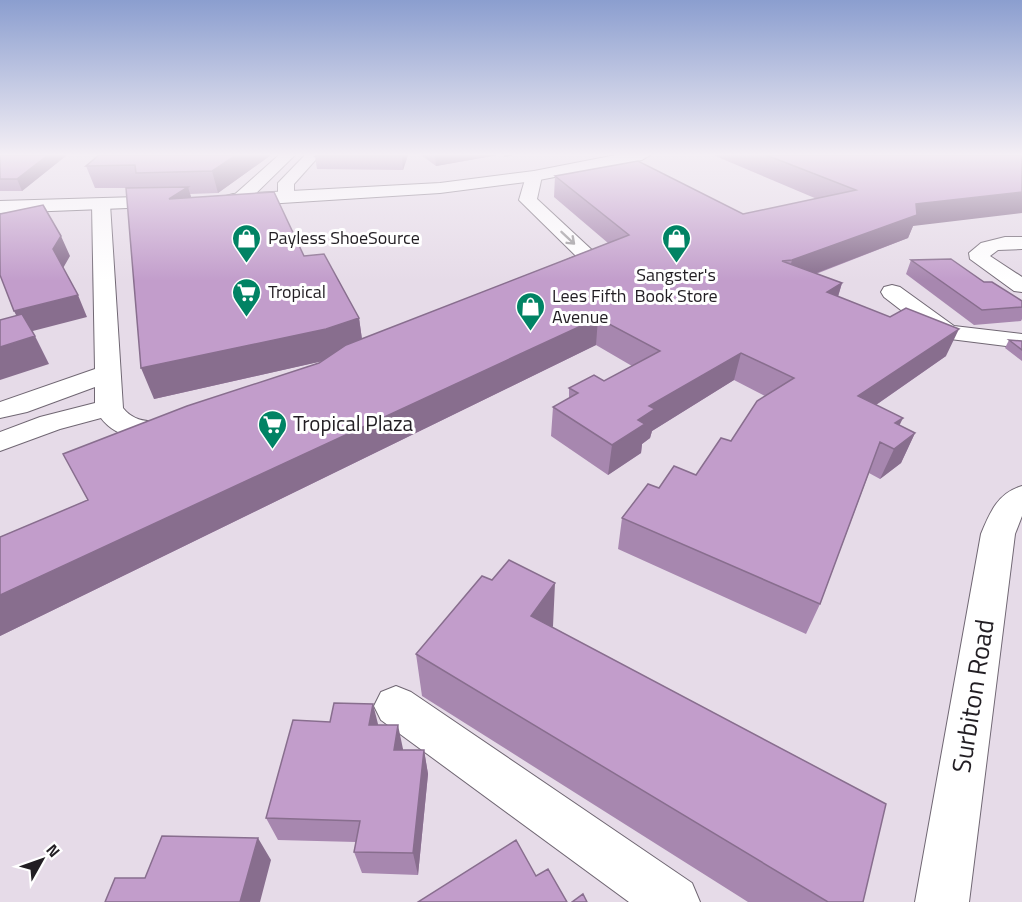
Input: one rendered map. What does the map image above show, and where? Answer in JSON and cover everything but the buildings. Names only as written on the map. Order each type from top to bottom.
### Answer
[{"type":"main road","points":[[220,200],[277,197]]},
{"type":"main road","points":[[0,207],[188,201]]},
{"type":"street","points":[[239,200],[242,197]]},
{"type":"street","points":[[529,197],[528,200],[586,257],[583,262],[536,281]]},
{"type":"street","points":[[101,204],[109,408],[120,423],[131,428],[162,432],[189,428]]},
{"type":"street","points":[[1022,243],[996,245],[984,248],[979,253],[980,259],[1022,286]]},
{"type":"street","points":[[892,292],[940,329],[950,333],[1022,341]]},
{"type":"street","points":[[0,410],[108,373]]},
{"type":"street","points":[[0,442],[50,423],[109,408]]},
{"type":"street","name":"Surbiton Road","points":[[942,902],[998,534],[1007,511],[1022,497]]},
{"type":"street","points":[[396,706],[673,902]]},
{"type":"place","name":"Payless ShoeSource","points":[[247,264]]},
{"type":"place","name":"Sangster's Book Store","points":[[676,264]]},
{"type":"place","name":"Tropical","points":[[247,318]]},
{"type":"place","name":"Lees Fifth Avenue","points":[[531,332]]},
{"type":"place","name":"Tropical Plaza","points":[[272,450]]}]
